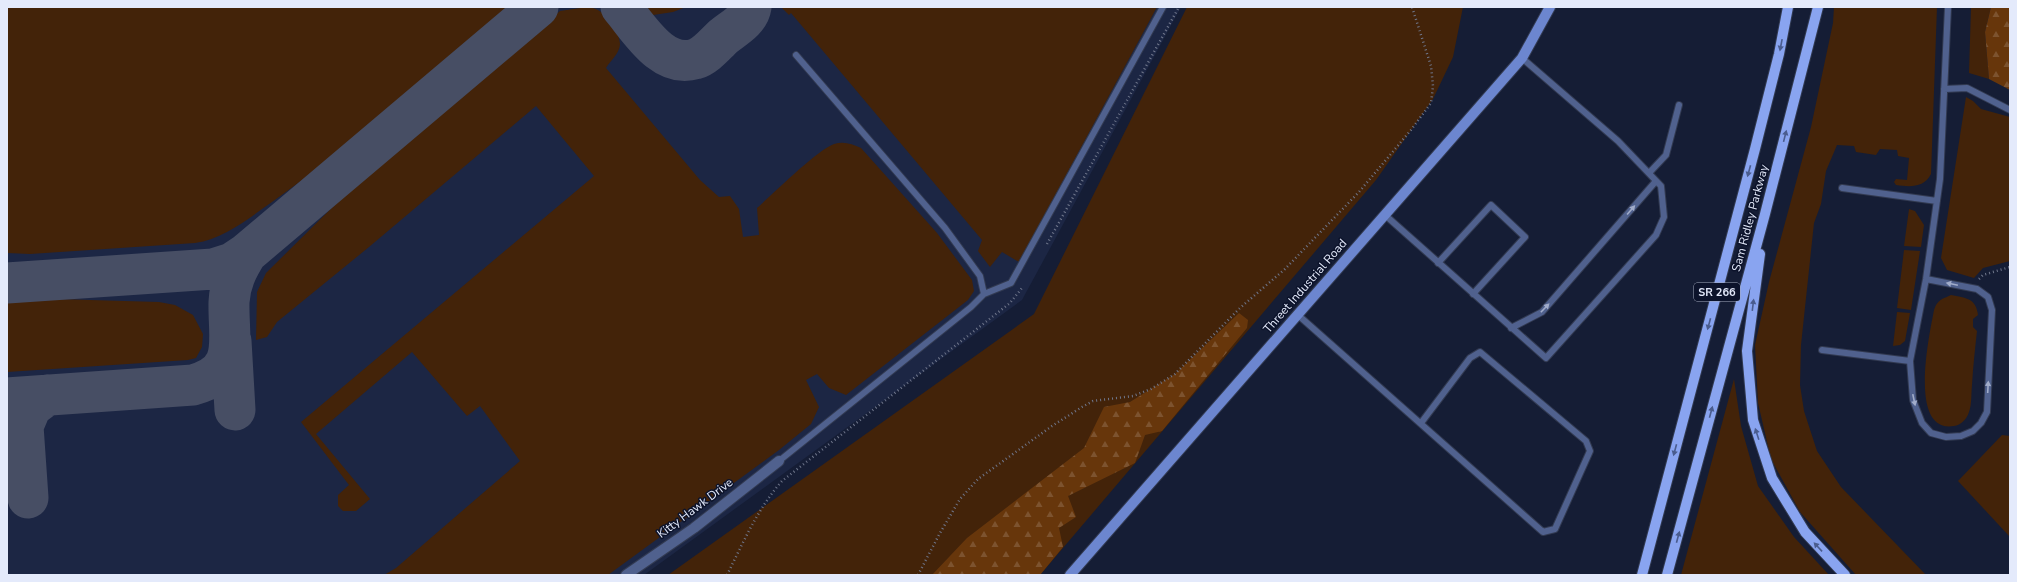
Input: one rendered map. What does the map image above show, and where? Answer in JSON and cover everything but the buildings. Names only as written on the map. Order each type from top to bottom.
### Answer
[{"type":"main road","name":"Sam Ridley Parkway","points":[[1642,575],[1755,149],[1779,54],[1788,7]]},
{"type":"main road","name":"Sam Ridley Parkway","points":[[1667,575],[1765,214],[1818,7]]},
{"type":"main road","points":[[1765,214],[1747,350],[1753,420],[1772,478],[1805,532],[1845,575]]},
{"type":"street","name":"Threet Industrial Road","points":[[1070,575],[1522,58],[1550,7]]},
{"type":"street","name":"Kitty Hawk Drive","points":[[626,575],[694,528],[779,461]]},
{"type":"lane","points":[[779,461],[971,307],[984,294],[1011,283],[1162,7]]},
{"type":"lane","points":[[1926,279],[1977,290],[1988,297],[1992,310],[1987,412],[1981,423],[1973,430],[1961,436],[1946,437],[1931,433],[1922,423],[1913,400],[1910,361],[1926,279],[1937,201],[1944,134],[1944,89],[1948,7]]},
{"type":"lane","points":[[796,55],[945,228],[980,276],[984,294]]},
{"type":"lane","points":[[1385,215],[1546,358],[1656,234],[1664,217],[1661,186],[1618,141],[1522,58]]},
{"type":"lane","points":[[1944,89],[1965,87],[2010,110]]},
{"type":"lane","points":[[1649,173],[1666,155],[1679,105]]},
{"type":"lane","points":[[1511,328],[1542,312],[1656,181]]},
{"type":"lane","points":[[1842,188],[1937,201]]},
{"type":"lane","points":[[1438,263],[1491,205],[1525,237],[1473,294]]},
{"type":"lane","points":[[1298,315],[1420,424],[1543,532],[1555,529],[1590,451],[1586,441],[1480,352],[1470,358],[1420,424]]},
{"type":"lane","points":[[1822,350],[1910,361]]},
{"type":"path","points":[[918,575],[940,532],[960,499],[978,480],[1052,426],[1093,401],[1133,396],[1151,389],[1175,374],[1240,308],[1285,269],[1358,192],[1411,130],[1431,103],[1433,86],[1431,66],[1412,7]]},
{"type":"path","points":[[1977,280],[1983,275],[2010,267]]},
{"type":"shaded area","points":[[7,7],[1181,7],[1022,300],[644,575],[7,575]]},
{"type":"shaded area","points":[[7,7],[511,7],[334,156],[236,227],[206,241],[195,243],[30,254],[7,253]]},
{"type":"shaded area","points":[[587,7],[593,8],[604,14],[617,31],[620,47],[606,68],[700,180],[719,197],[730,196],[739,209],[743,237],[759,235],[757,208],[795,173],[826,148],[838,143],[848,143],[861,148],[937,233],[972,280],[974,291],[968,300],[846,395],[829,388],[817,374],[806,380],[819,407],[811,424],[779,450],[608,575],[384,575],[396,568],[520,461],[480,406],[467,416],[412,352],[316,434],[370,499],[356,511],[343,511],[338,506],[338,495],[349,485],[301,422],[594,176],[536,106],[369,247],[277,322],[267,337],[256,340],[257,292],[266,273],[364,176],[560,11]]},
{"type":"shaded area","points":[[644,7],[686,7],[673,12],[653,15]]},
{"type":"shaded area","points":[[781,7],[1157,7],[1019,262],[1002,252],[990,267],[978,251],[982,240],[791,13],[789,15]]},
{"type":"shaded area","points":[[1187,7],[1463,7],[1453,57],[1433,99],[1376,180],[1040,575],[668,575],[1034,314]]},
{"type":"shaded area","points":[[1834,7],[1937,7],[1931,174],[1925,182],[1916,186],[1896,185],[1894,182],[1896,179],[1907,180],[1909,158],[1898,156],[1897,150],[1880,149],[1876,155],[1856,152],[1854,146],[1837,145],[1826,171],[1821,204],[1814,223],[1801,345],[1800,385],[1804,411],[1817,451],[1841,487],[1926,575],[1856,575],[1800,512],[1771,459],[1758,403],[1755,345],[1769,282],[1811,127],[1833,23]]},
{"type":"shaded area","points":[[1971,7],[1991,7],[1985,32],[1989,79],[1969,73]]},
{"type":"shaded area","points":[[1966,97],[1973,101],[1981,109],[2010,117],[2010,261],[1983,268],[1974,278],[1947,270],[1941,258]]},
{"type":"shaded area","points":[[1909,209],[1915,211],[1924,225],[1921,247],[1904,246]]},
{"type":"shaded area","points":[[1904,250],[1920,251],[1911,310],[1897,308]]},
{"type":"shaded area","points":[[1951,295],[1966,298],[1973,302],[1977,309],[1978,315],[1973,319],[1973,327],[1977,331],[1970,409],[1967,417],[1959,424],[1954,426],[1939,424],[1930,414],[1926,399],[1925,379],[1926,358],[1934,310],[1938,302]]},
{"type":"shaded area","points":[[56,299],[159,302],[175,305],[193,315],[203,334],[202,347],[196,358],[188,360],[7,372],[7,302]]},
{"type":"shaded area","points":[[1897,312],[1910,313],[1905,341],[1900,345],[1893,346]]},
{"type":"shaded area","points":[[1734,379],[1741,426],[1758,486],[1794,537],[1829,575],[1681,575]]},
{"type":"shaded area","points":[[2002,435],[2010,436],[2010,537],[1958,481]]},
{"type":"green space","points":[[1991,7],[2010,7],[2010,90],[1989,79],[1985,32]]},
{"type":"green space","points":[[1239,313],[1248,320],[1247,328],[1162,431],[1145,435],[1135,463],[1068,496],[1076,517],[1059,528],[1063,547],[1040,575],[932,575],[967,538],[1084,448],[1104,407],[1130,402],[1175,374]]},
{"type":"taxiway","points":[[7,283],[213,269],[232,263],[247,253],[538,7]]},
{"type":"taxiway","points":[[621,7],[652,45],[672,58],[683,60],[695,59],[707,52],[744,20],[750,12],[751,7]]},
{"type":"taxiway","points":[[7,398],[193,385],[208,379],[219,372],[229,353],[229,302],[232,282],[247,253]]},
{"type":"taxiway","points":[[231,341],[235,410]]},
{"type":"taxiway","points":[[28,498],[23,426],[31,407],[47,395]]}]
